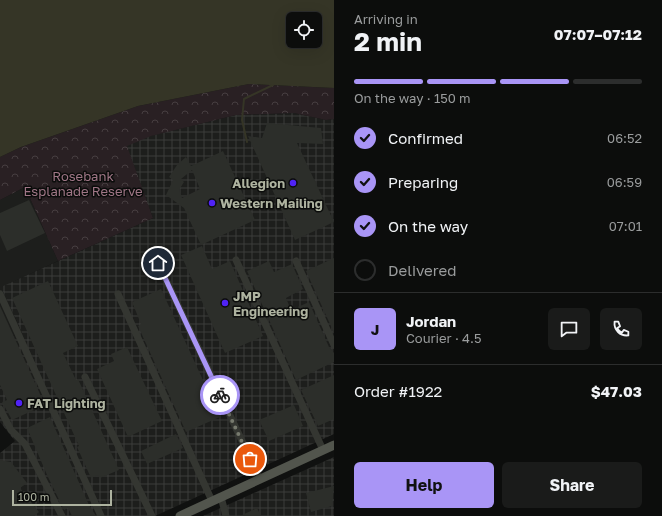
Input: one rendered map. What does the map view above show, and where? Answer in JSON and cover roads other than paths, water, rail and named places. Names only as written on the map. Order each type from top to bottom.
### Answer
[{"type":"main road","points":[[180,516],[334,445]]},
{"type":"lane","points":[[236,260],[323,450]]},
{"type":"lane","points":[[296,261],[334,345]]},
{"type":"lane","points":[[158,263],[260,479]]},
{"type":"lane","points":[[0,294],[101,516]]},
{"type":"lane","points":[[118,294],[212,501]]},
{"type":"lane","points":[[85,377],[152,516]]},
{"type":"lane","points":[[0,409],[11,430],[25,444],[62,516]]},
{"type":"lane","points":[[221,497],[226,516]]},
{"type":"waterway","points":[[247,142],[242,120],[244,99],[273,85]]},
{"type":"place","name":"Allegion","points":[[293,183]]},
{"type":"place","name":"Western Mailing","points":[[212,203]]},
{"type":"place","name":"JMP Engineering","points":[[225,303]]},
{"type":"place","name":"FAT Lighting","points":[[19,403]]},
{"type":"park label","name":"Rosebank Esplanade Reserve","points":[[83,184]]}]
